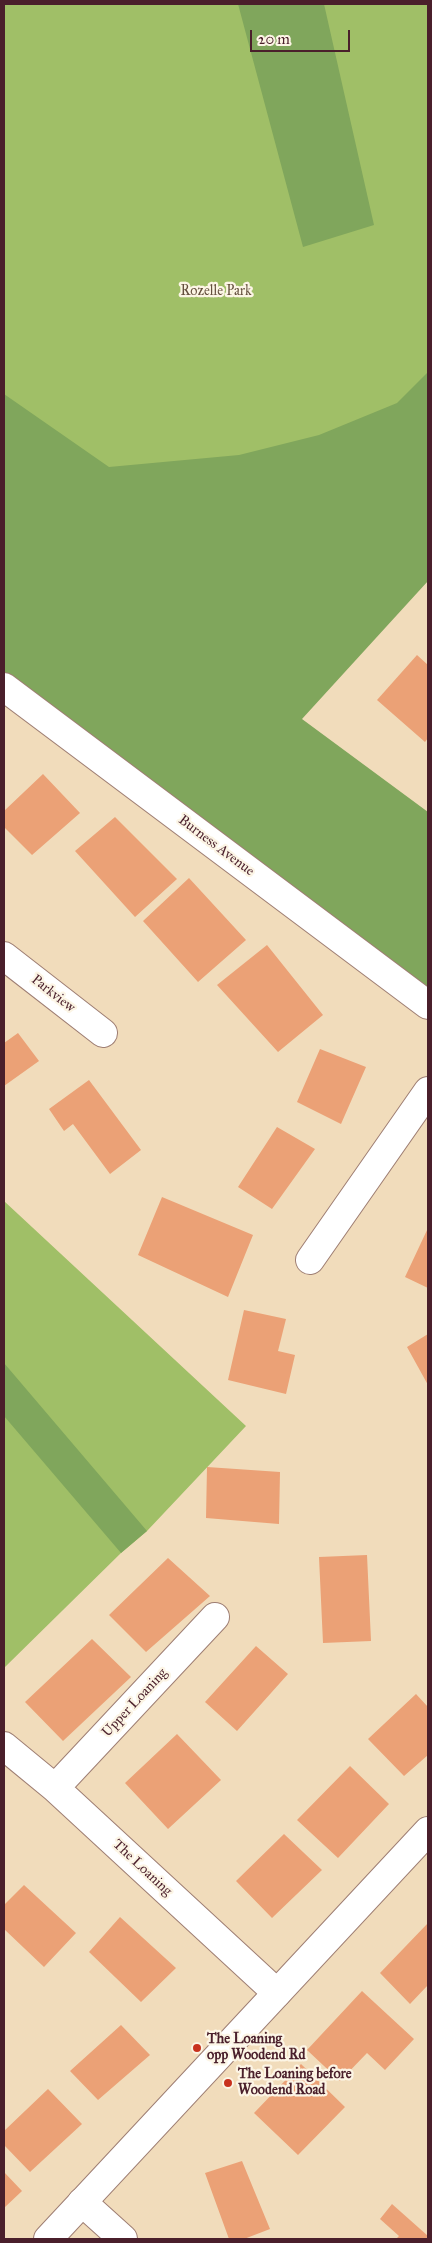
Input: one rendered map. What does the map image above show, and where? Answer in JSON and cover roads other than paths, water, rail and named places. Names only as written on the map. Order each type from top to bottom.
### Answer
[{"type":"street","name":"Burness Avenue","points":[[4,686],[428,1005]]},
{"type":"street","name":"Parkview","points":[[4,956],[103,1033]]},
{"type":"street","points":[[310,1260],[428,1090]]},
{"type":"street","name":"Upper Loaning","points":[[55,1788],[216,1618]]},
{"type":"street","name":"The Loaning","points":[[4,1746],[55,1788],[277,1993]]},
{"type":"street","points":[[48,2239],[428,1831]]},
{"type":"street","points":[[82,2202],[123,2239]]},
{"type":"place","name":"The Loaning opp Woodend Rd","points":[[197,2048]]},
{"type":"place","name":"The Loaning before Woodend Road","points":[[228,2083]]},
{"type":"park label","name":"Rozelle Park","points":[[216,292]]}]
